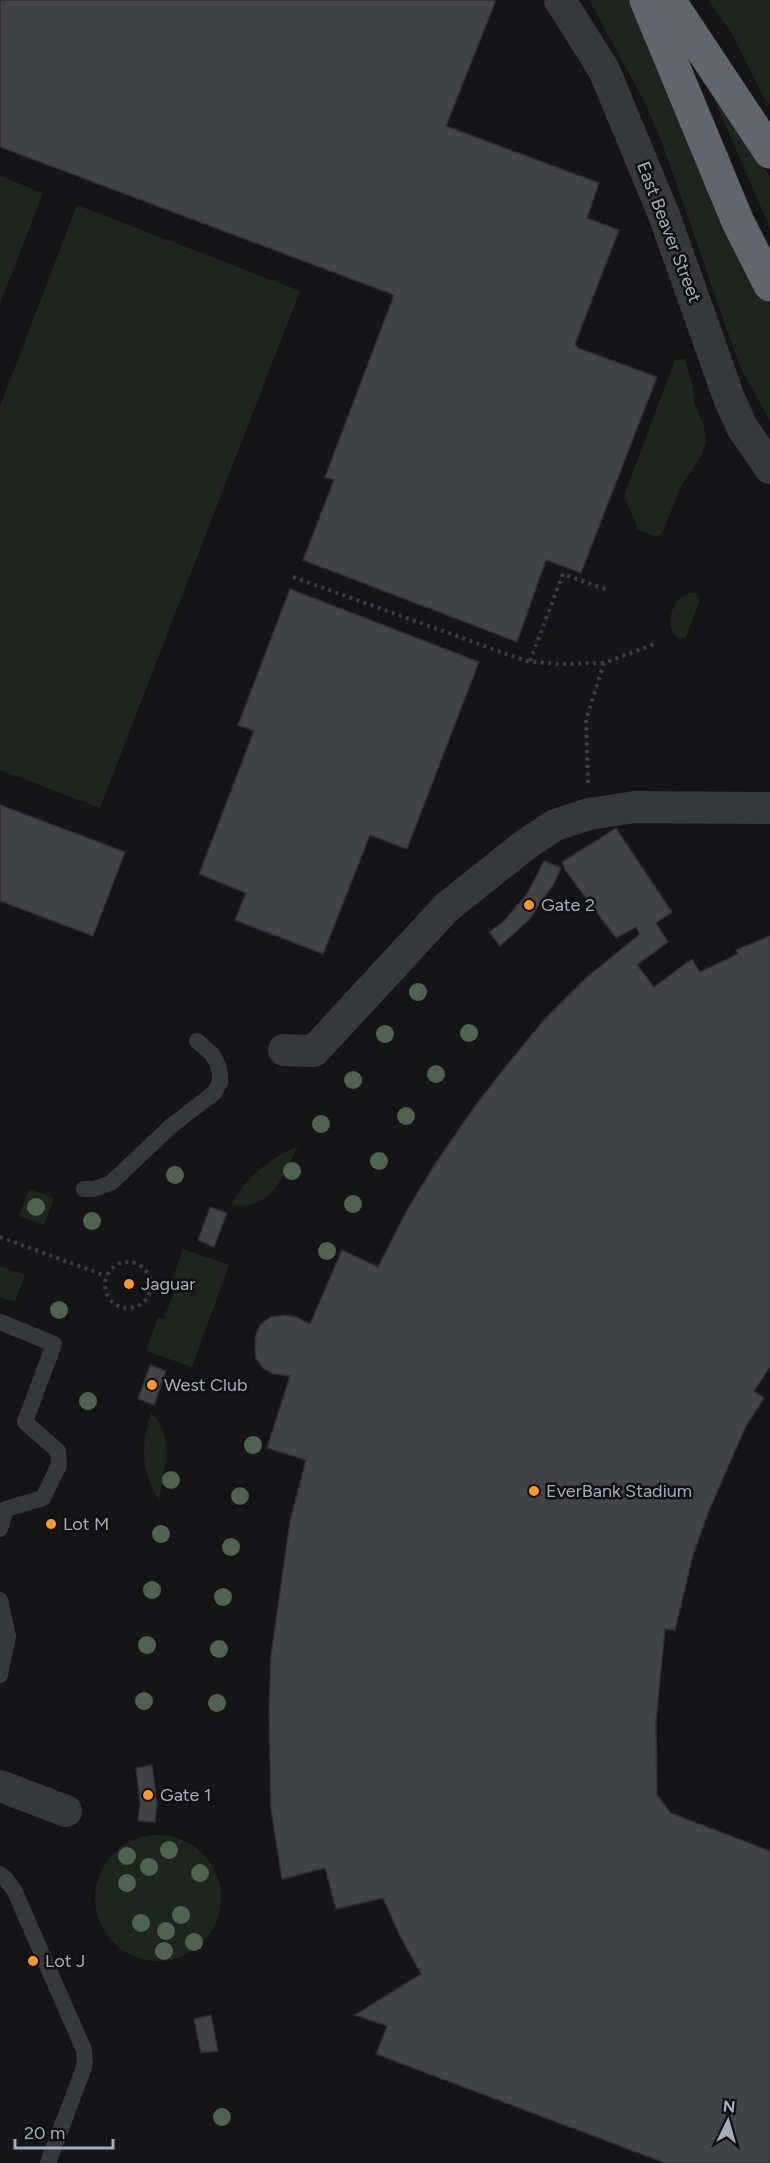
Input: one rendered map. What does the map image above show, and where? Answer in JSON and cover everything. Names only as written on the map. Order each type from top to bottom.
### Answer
[{"type":"highway","points":[[646,0],[735,214],[770,285]]},
{"type":"highway","points":[[669,0],[770,152]]},
{"type":"street","name":"East Beaver Street","points":[[560,0],[604,70],[664,214],[729,398],[742,427],[770,468]]},
{"type":"street","points":[[284,1050],[314,1051],[447,907],[525,845],[555,825],[589,814],[635,807],[770,808]]},
{"type":"street","points":[[0,1786],[66,1811]]},
{"type":"lane","points":[[84,1189],[94,1189],[111,1183],[171,1126],[214,1093],[220,1083],[218,1065],[212,1054],[196,1041]]},
{"type":"lane","points":[[0,1322],[54,1344],[25,1422],[58,1451],[59,1465],[43,1498],[6,1509],[0,1529]]},
{"type":"lane","points":[[0,1600],[8,1636],[0,1675]]},
{"type":"lane","points":[[0,1874],[15,1892],[84,2050],[85,2063],[82,2073],[48,2163]]},
{"type":"path","points":[[530,661],[563,574],[608,590]]},
{"type":"path","points":[[294,577],[530,661],[556,664],[604,663],[657,643]]},
{"type":"path","points":[[589,814],[586,720],[604,663]]},
{"type":"path","points":[[0,1237],[106,1276]]},
{"type":"path","points":[[124,1262],[139,1264],[145,1269],[151,1283],[148,1298],[136,1307],[120,1307],[114,1303],[106,1291],[106,1276],[117,1265],[124,1262]]},
{"type":"shaded area","points":[[589,0],[634,0],[770,305],[770,421],[740,367],[661,140],[644,101]]},
{"type":"shaded area","points":[[708,0],[770,0],[770,103],[765,100],[731,32]]},
{"type":"shaded area","points":[[714,99],[770,176],[770,228]]},
{"type":"shaded area","points":[[0,176],[43,193],[0,304]]},
{"type":"shaded area","points":[[77,205],[300,291],[100,808],[0,770],[0,406]]},
{"type":"shaded area","points":[[685,359],[695,405],[704,426],[706,443],[701,456],[681,486],[663,531],[660,535],[654,536],[636,529],[637,526],[624,496],[675,360]]},
{"type":"shaded area","points":[[691,593],[696,593],[700,600],[686,637],[680,639],[673,632],[671,615],[678,600]]},
{"type":"shaded area","points":[[298,1146],[281,1180],[266,1197],[257,1203],[231,1205],[251,1177],[277,1157]]},
{"type":"shaded area","points":[[29,1189],[54,1198],[44,1225],[19,1216]]},
{"type":"shaded area","points":[[183,1249],[229,1265],[192,1367],[146,1351],[158,1317],[164,1319],[177,1283],[172,1280]]},
{"type":"shaded area","points":[[0,1266],[25,1275],[15,1302],[0,1297]]},
{"type":"shaded area","points":[[151,1413],[164,1432],[166,1443],[165,1467],[159,1501],[149,1479],[144,1458],[145,1437]]},
{"type":"shaded area","points":[[158,1835],[182,1840],[202,1854],[216,1874],[221,1898],[216,1922],[202,1942],[182,1956],[158,1961],[134,1956],[114,1942],[100,1922],[95,1898],[100,1874],[114,1854],[134,1840]]},
{"type":"building","points":[[0,0],[496,0],[446,126],[599,183],[587,218],[619,230],[575,344],[578,348],[657,377],[581,573],[546,560],[517,642],[303,560],[334,480],[325,477],[394,295],[0,147]]},
{"type":"building","points":[[290,589],[479,662],[407,849],[370,835],[323,954],[235,920],[246,893],[199,874],[254,731],[238,725]]},
{"type":"building","points":[[0,805],[125,852],[93,936],[0,901]]},
{"type":"building","name":"EverBank Stadium","points":[[616,828],[672,912],[656,923],[668,942],[637,965],[654,987],[692,959],[700,972],[738,954],[736,950],[770,936],[770,1367],[754,1391],[764,1398],[746,1426],[710,1508],[693,1555],[675,1630],[665,1629],[656,1721],[657,1795],[671,1813],[770,1851],[770,2163],[665,2163],[376,2054],[387,2026],[355,2015],[421,1974],[383,1898],[336,1909],[325,1868],[282,1879],[271,1810],[269,1711],[271,1655],[290,1521],[306,1460],[267,1448],[290,1376],[273,1374],[263,1368],[256,1359],[256,1335],[260,1325],[271,1317],[285,1315],[296,1317],[310,1324],[342,1250],[378,1267],[407,1210],[435,1164],[507,1065],[543,1021],[587,977],[640,934],[636,927],[616,938],[565,870],[562,862]]},
{"type":"building","name":"Gate 2","points":[[544,861],[561,868],[553,885],[529,920],[500,946],[489,932],[503,922],[527,894]]},
{"type":"building","points":[[210,1207],[227,1213],[214,1247],[198,1240]]},
{"type":"building","name":"West Club","points":[[150,1365],[166,1371],[154,1405],[138,1399]]},
{"type":"building","name":"Gate 1","points":[[152,1765],[157,1804],[155,1822],[138,1821],[140,1804],[136,1768]]},
{"type":"building","points":[[211,2015],[218,2051],[201,2053],[194,2019]]},
{"type":"place","name":"Gate 2","points":[[529,905]]},
{"type":"place","name":"Jaguar","points":[[129,1284]]},
{"type":"place","name":"West Club","points":[[152,1385]]},
{"type":"place","name":"EverBank Stadium","points":[[534,1491]]},
{"type":"place","name":"Lot M","points":[[51,1524]]},
{"type":"place","name":"Gate 1","points":[[148,1795]]},
{"type":"place","name":"Lot J","points":[[33,1961]]}]
